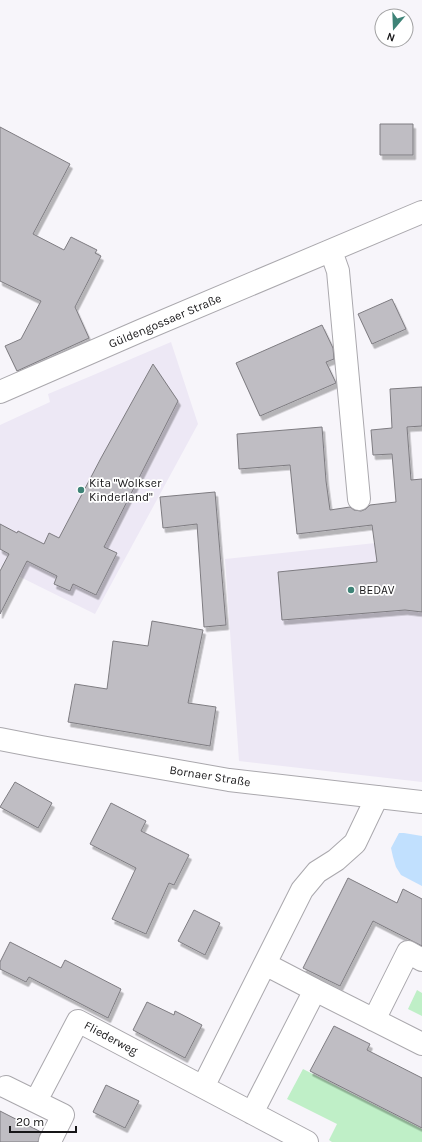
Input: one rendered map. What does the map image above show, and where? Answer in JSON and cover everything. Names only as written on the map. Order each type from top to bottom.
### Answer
[{"type":"street","name":"Güldengossaer Straße","points":[[0,392],[422,212]]},
{"type":"street","points":[[331,251],[338,271],[359,499]]},
{"type":"street","name":"Bornaer Straße","points":[[0,739],[229,780],[422,802]]},
{"type":"street","points":[[203,1087],[302,890],[317,872],[336,860],[355,843],[377,797]]},
{"type":"street","points":[[374,1020],[408,952],[422,960]]},
{"type":"street","points":[[265,964],[422,1044]]},
{"type":"street","points":[[252,1113],[315,990]]},
{"type":"street","name":"Fliederweg","points":[[36,1101],[78,1021],[307,1142]]},
{"type":"street","points":[[6,1087],[63,1115],[50,1141]]},
{"type":"shaded area","name":"Kita \"Wolkser Kinderland\"","points":[[171,342],[198,424],[95,614],[0,567],[0,425],[50,402],[48,394]]},
{"type":"shaded area","points":[[422,538],[422,782],[239,761],[225,559]]},
{"type":"green space","points":[[417,990],[422,993],[422,1016],[408,1009]]},
{"type":"green space","points":[[303,1069],[422,1129],[422,1142],[332,1142],[329,1140],[337,1124],[287,1099]]},
{"type":"water","points":[[399,833],[422,836],[422,886],[401,875],[396,867],[391,848]]},
{"type":"building","points":[[380,124],[413,124],[413,155],[380,155]]},
{"type":"building","points":[[0,127],[70,164],[33,234],[64,250],[71,237],[97,250],[95,253],[101,256],[75,307],[89,338],[17,371],[5,346],[21,339],[41,301],[0,281]]},
{"type":"building","points":[[392,299],[406,329],[372,344],[358,314]]},
{"type":"building","points":[[322,325],[333,348],[334,359],[326,362],[336,383],[260,416],[236,363]]},
{"type":"building","points":[[153,364],[178,401],[104,547],[117,553],[96,595],[73,584],[70,591],[54,584],[57,576],[27,561],[0,614],[0,571],[9,554],[0,549],[0,524],[44,544],[49,533],[59,538]]},
{"type":"building","points":[[422,387],[422,426],[407,427],[411,480],[422,479],[422,612],[405,610],[282,620],[278,572],[377,562],[372,525],[297,534],[290,465],[239,469],[237,434],[322,427],[330,510],[350,507],[354,510],[361,511],[370,505],[396,502],[392,454],[373,455],[371,430],[392,428],[390,389]]},
{"type":"building","points":[[215,492],[226,625],[204,627],[197,524],[163,528],[160,497]]},
{"type":"building","points":[[152,621],[203,630],[188,703],[216,707],[210,746],[68,722],[75,684],[107,689],[113,641],[148,646]]},
{"type":"building","points":[[15,782],[52,803],[38,828],[0,807]]},
{"type":"building","points":[[111,803],[146,821],[141,831],[189,855],[174,885],[169,883],[146,934],[112,919],[136,868],[90,844]]},
{"type":"building","points":[[348,878],[397,903],[403,889],[422,899],[422,946],[373,921],[340,986],[303,968]]},
{"type":"building","points":[[194,910],[220,923],[205,955],[178,941]]},
{"type":"building","points":[[10,942],[61,968],[65,960],[121,989],[108,1018],[29,977],[26,982],[0,969],[0,962]]},
{"type":"building","points":[[147,1002],[174,1015],[175,1011],[202,1025],[185,1058],[133,1030]]},
{"type":"building","points":[[334,1026],[370,1044],[367,1050],[422,1078],[422,1128],[310,1071]]},
{"type":"building","points":[[106,1085],[139,1101],[125,1128],[93,1112]]},
{"type":"building","points":[[0,1111],[41,1132],[38,1142],[0,1142]]},
{"type":"place","name":"Kita \"Wolkser Kinderland\"","points":[[81,490]]},
{"type":"place","name":"BEDAV","points":[[351,590]]}]
